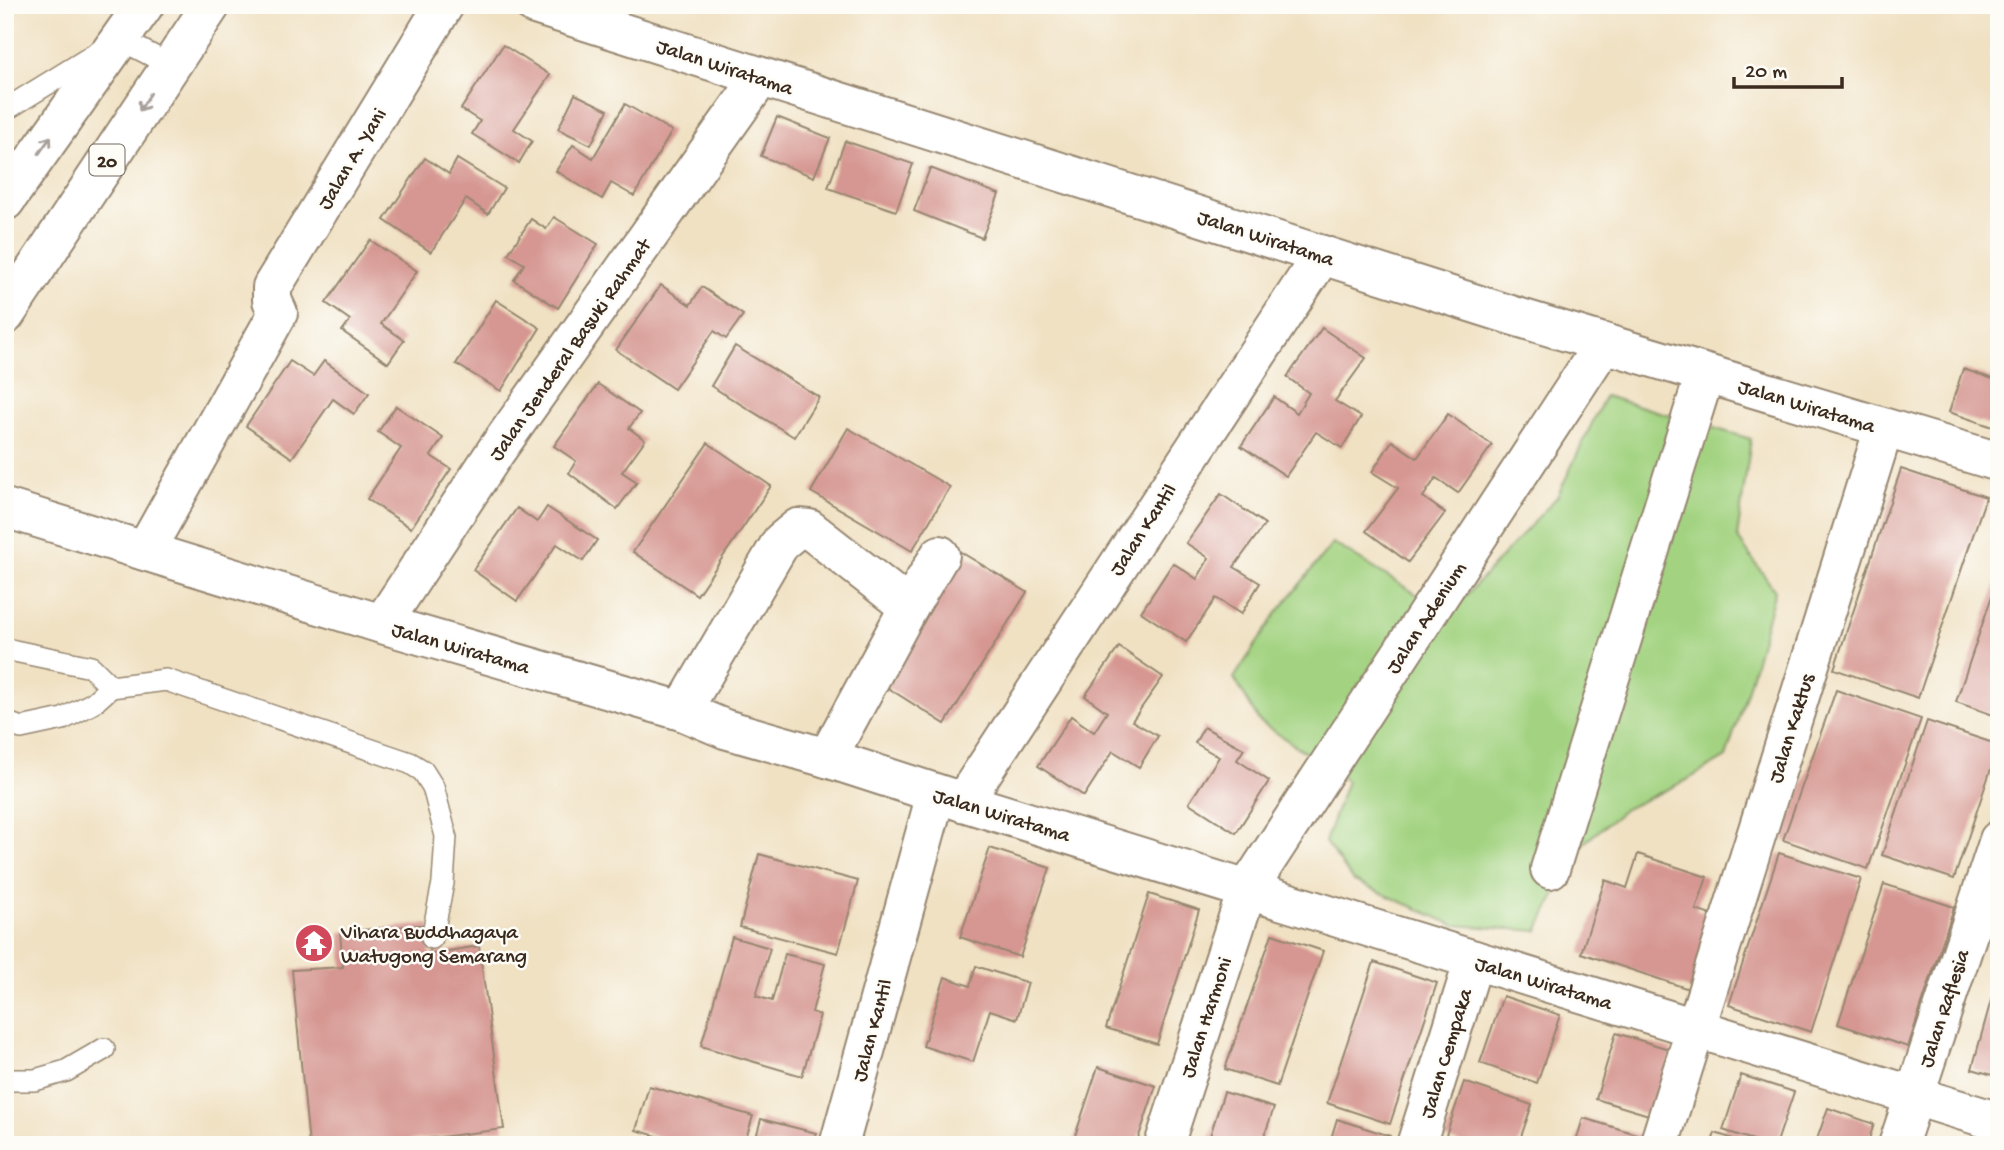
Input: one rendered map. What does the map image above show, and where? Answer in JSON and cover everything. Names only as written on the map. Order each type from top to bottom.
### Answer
[{"type":"main road","points":[[5,201],[144,5]]},
{"type":"main road","name":"20","points":[[5,315],[211,5]]},
{"type":"main road","name":"Jalan A. Yani","points":[[145,551],[278,313],[272,300],[272,286],[444,5]]},
{"type":"main road","name":"Jalan Wiratama","points":[[534,5],[1604,343],[1999,462]]},
{"type":"main road","name":"Jalan Jenderal Basuki Rahmat","points":[[383,624],[496,451],[761,77]]},
{"type":"main road","name":"Jalan Kantil","points":[[839,1145],[949,798],[1322,255]]},
{"type":"main road","name":"Jalan Adenium","points":[[1247,890],[1604,343]]},
{"type":"main road","points":[[1550,869],[1705,374]]},
{"type":"main road","name":"Jalan Kaktus","points":[[1659,1145],[1884,428]]},
{"type":"main road","name":"Jalan Wiratama","points":[[5,508],[383,624],[682,711],[755,739],[827,758],[1999,1122]]},
{"type":"main road","points":[[682,711],[781,542],[798,528],[809,529],[909,607]]},
{"type":"main road","points":[[827,758],[940,555]]},
{"type":"main road","name":"Jalan Raflesia","points":[[1898,1145],[1999,840]]},
{"type":"main road","name":"Jalan Harmoni","points":[[1164,1145],[1247,890]]},
{"type":"main road","name":"Jalan Cempaka","points":[[1416,1145],[1474,960]]},
{"type":"lane","points":[[5,110],[120,39],[170,65]]},
{"type":"lane","points":[[5,649],[91,667],[111,687]]},
{"type":"lane","points":[[5,722],[21,728],[63,719],[93,703],[111,687],[166,680],[410,763],[424,771],[433,787],[446,836],[443,883],[432,938]]},
{"type":"lane","points":[[5,1080],[35,1080],[66,1071],[104,1049]]},
{"type":"green space","points":[[1605,396],[1751,439],[1737,537],[1775,591],[1747,692],[1726,757],[1685,781],[1625,809],[1577,849],[1538,931],[1454,925],[1354,881],[1325,842],[1347,781],[1259,721],[1234,678],[1276,614],[1333,543],[1449,614],[1557,497]]},
{"type":"building","points":[[503,45],[550,75],[514,129],[532,141],[519,163],[472,134],[480,121],[461,109]]},
{"type":"building","points":[[575,94],[608,110],[591,145],[558,129]]},
{"type":"building","points":[[625,104],[672,131],[634,196],[611,183],[602,199],[556,171],[573,145],[593,158]]},
{"type":"building","points":[[777,117],[830,138],[814,177],[761,156]]},
{"type":"building","points":[[845,141],[913,164],[896,211],[828,188]]},
{"type":"building","points":[[425,158],[449,174],[457,159],[504,188],[488,214],[466,199],[431,252],[384,220]]},
{"type":"building","points":[[930,168],[999,194],[982,238],[914,211]]},
{"type":"building","points":[[554,217],[598,244],[558,308],[514,280],[524,264],[508,254],[531,219],[546,229]]},
{"type":"building","points":[[370,240],[417,271],[381,324],[404,340],[388,363],[342,331],[350,320],[326,303]]},
{"type":"building","points":[[661,285],[690,305],[702,287],[743,315],[726,339],[714,331],[674,389],[616,350]]},
{"type":"building","points":[[496,300],[540,328],[501,391],[456,364]]},
{"type":"building","points":[[1322,328],[1366,358],[1335,401],[1361,417],[1342,448],[1316,432],[1286,476],[1241,446],[1274,397],[1297,413],[1309,393],[1287,377]]},
{"type":"building","points":[[735,346],[819,397],[794,437],[711,386]]},
{"type":"building","points":[[290,361],[313,376],[324,361],[369,393],[354,414],[333,399],[292,458],[246,426]]},
{"type":"building","points":[[1963,369],[1999,381],[1999,429],[1949,412]]},
{"type":"building","points":[[598,384],[640,413],[629,428],[645,440],[622,472],[637,482],[617,509],[569,473],[576,461],[554,446]]},
{"type":"building","points":[[396,406],[443,438],[431,456],[451,469],[411,528],[367,499],[401,448],[378,432]]},
{"type":"building","points":[[1448,414],[1492,445],[1458,493],[1436,478],[1423,497],[1445,513],[1408,562],[1366,531],[1398,488],[1372,472],[1392,441],[1417,458]]},
{"type":"building","points":[[848,428],[950,487],[912,551],[811,492]]},
{"type":"building","points":[[708,443],[771,486],[697,595],[633,552]]},
{"type":"building","points":[[1901,469],[1986,497],[1918,698],[1834,669]]},
{"type":"building","points":[[1221,494],[1265,524],[1234,567],[1260,583],[1241,614],[1216,598],[1186,642],[1141,612],[1173,563],[1197,579],[1209,558],[1186,543]]},
{"type":"building","points":[[547,507],[597,540],[583,561],[557,544],[517,601],[473,570],[517,508],[537,522]]},
{"type":"building","points":[[959,551],[1027,592],[945,724],[877,681]]},
{"type":"building","points":[[1999,578],[1999,717],[1956,702]]},
{"type":"building","points":[[1119,647],[1163,677],[1132,721],[1158,736],[1139,767],[1113,751],[1084,796],[1038,766],[1071,716],[1094,732],[1107,712],[1085,696]]},
{"type":"building","points":[[1836,690],[1921,719],[1868,869],[1783,840]]},
{"type":"building","points":[[1927,721],[1999,745],[1954,879],[1882,855]]},
{"type":"building","points":[[1204,727],[1244,749],[1237,760],[1269,781],[1236,833],[1189,803],[1219,757],[1195,743]]},
{"type":"building","points":[[990,848],[1050,868],[1020,957],[960,937]]},
{"type":"building","points":[[1779,853],[1861,879],[1811,1032],[1729,1005]]},
{"type":"building","points":[[759,854],[858,881],[838,953],[740,927]]},
{"type":"building","points":[[1638,854],[1707,877],[1696,910],[1722,919],[1698,992],[1581,953],[1605,880],[1627,888]]},
{"type":"building","points":[[1884,884],[1954,907],[1908,1047],[1838,1024]]},
{"type":"building","points":[[1149,894],[1199,910],[1157,1044],[1106,1028]]},
{"type":"building","points":[[430,924],[430,954],[479,946],[504,1129],[377,1145],[309,1145],[292,970],[343,967],[340,932]]},
{"type":"building","points":[[1272,934],[1323,951],[1277,1086],[1225,1069]]},
{"type":"building","points":[[732,937],[770,948],[756,996],[772,1001],[785,954],[825,964],[812,1012],[820,1015],[802,1076],[701,1046]]},
{"type":"building","points":[[1374,962],[1437,983],[1390,1124],[1327,1103]]},
{"type":"building","points":[[976,966],[1028,983],[1017,1019],[990,1010],[973,1062],[923,1046],[945,977],[970,986]]},
{"type":"building","points":[[1999,975],[1999,1077],[1972,1069]]},
{"type":"building","points":[[1503,996],[1560,1015],[1537,1083],[1480,1063]]},
{"type":"building","points":[[1616,1033],[1672,1050],[1652,1116],[1596,1099]]},
{"type":"building","points":[[1098,1067],[1156,1086],[1136,1145],[1072,1145]]},
{"type":"building","points":[[1741,1075],[1794,1092],[1776,1145],[1768,1145],[1723,1130]]},
{"type":"building","points":[[1464,1082],[1532,1105],[1518,1145],[1464,1145],[1445,1138]]},
{"type":"building","points":[[649,1086],[753,1116],[744,1145],[688,1145],[636,1130]]},
{"type":"building","points":[[1224,1092],[1274,1108],[1261,1145],[1207,1145]]},
{"type":"building","points":[[1828,1108],[1874,1124],[1867,1145],[1815,1145]]},
{"type":"building","points":[[1583,1118],[1643,1136],[1641,1145],[1575,1145]]},
{"type":"building","points":[[761,1119],[816,1133],[813,1145],[754,1145]]},
{"type":"building","points":[[1337,1119],[1390,1136],[1387,1145],[1329,1145]]},
{"type":"building","points":[[1715,1133],[1749,1144],[1749,1145],[1711,1145]]},
{"type":"place","name":"Vihara Buddhagaya Watugong Semarang","points":[[314,943]]}]
